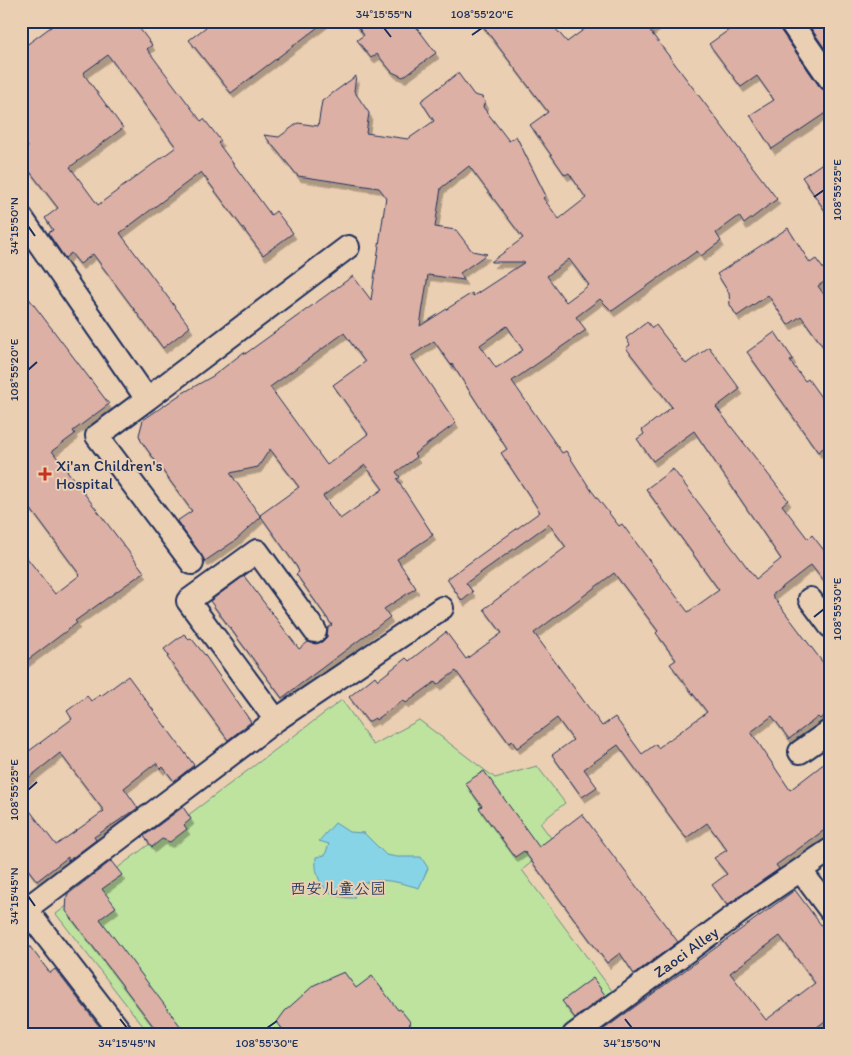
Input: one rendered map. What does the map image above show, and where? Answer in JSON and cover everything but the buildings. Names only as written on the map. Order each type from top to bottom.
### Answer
[{"type":"street","points":[[790,21],[830,79]]},
{"type":"street","points":[[21,218],[147,399]]},
{"type":"street","points":[[192,563],[97,436],[348,247]]},
{"type":"street","points":[[276,720],[188,602],[257,551],[315,632]]},
{"type":"street","points":[[810,599],[830,626]]},
{"type":"street","points":[[123,1035],[24,906],[276,720],[442,608]]},
{"type":"street","points":[[800,752],[830,731]]},
{"type":"street","name":"Zaoci Alley","points":[[574,1035],[749,905],[801,872],[830,850]]},
{"type":"street","points":[[801,872],[830,910]]},
{"type":"green space","name":"西安儿童公园","points":[[342,700],[373,745],[419,720],[495,778],[537,766],[565,803],[540,823],[555,843],[522,870],[616,996],[574,1035],[150,1035],[56,914]]},
{"type":"water","points":[[335,823],[349,832],[364,833],[386,855],[421,857],[428,868],[419,888],[395,882],[371,881],[356,887],[354,898],[345,898],[337,896],[324,888],[317,875],[316,857],[325,855],[329,844],[319,841]]},
{"type":"place","name":"Xi'an Children's Hospital","points":[[45,474]]}]
